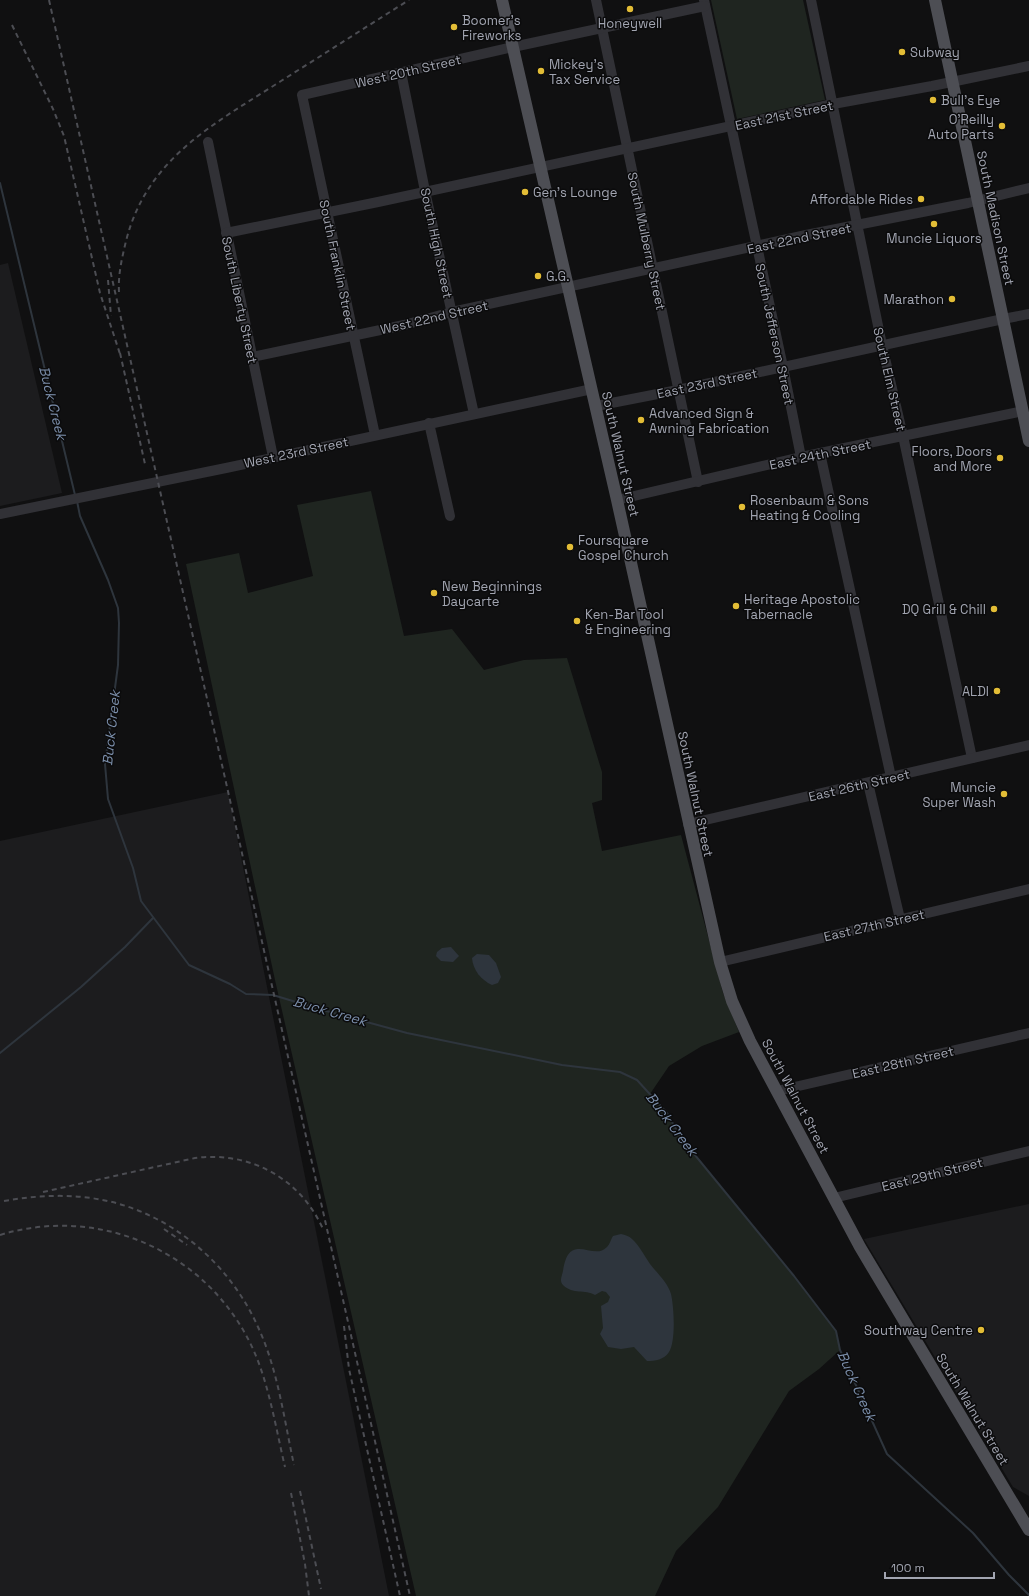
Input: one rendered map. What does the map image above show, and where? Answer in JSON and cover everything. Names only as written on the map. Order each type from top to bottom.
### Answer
[{"type":"main road","name":"South Walnut Street","points":[[502,0],[569,287],[688,824],[724,978],[740,1020],[860,1247],[1029,1530]]},
{"type":"main road","name":"South Madison Street","points":[[935,0],[1029,441]]},
{"type":"street","name":"South Mulberry Street","points":[[596,0],[654,268],[698,482]]},
{"type":"street","name":"South Elm Street","points":[[811,0],[882,345],[972,758]]},
{"type":"street","name":"West 20th Street","points":[[302,95],[602,28],[705,3]]},
{"type":"street","name":"South Jefferson Street","points":[[705,3],[783,367],[800,457]]},
{"type":"street","name":"East 21st Street","points":[[226,233],[833,104],[1029,66]]},
{"type":"street","name":"South High Street","points":[[402,72],[425,191],[474,414]]},
{"type":"street","name":"South Franklin Street","points":[[302,95],[375,435]]},
{"type":"street","name":"South Liberty Street","points":[[208,142],[273,457]]},
{"type":"street","name":"East 22nd Street","points":[[569,287],[1029,188]]},
{"type":"street","name":"West 22nd Street","points":[[252,357],[404,325],[452,312],[569,287]]},
{"type":"street","name":"East 23rd Street","points":[[596,406],[678,390],[1029,314]]},
{"type":"street","name":"West 23rd Street","points":[[0,514],[96,495],[592,389]]},
{"type":"street","name":"East 24th Street","points":[[617,500],[800,457],[1023,411]]},
{"type":"street","points":[[429,423],[450,516]]},
{"type":"street","points":[[820,453],[891,777]]},
{"type":"street","name":"East 26th Street","points":[[688,824],[1029,745]]},
{"type":"street","points":[[868,783],[900,919]]},
{"type":"street","name":"East 27th Street","points":[[720,962],[1029,889]]},
{"type":"street","name":"East 28th Street","points":[[777,1091],[1029,1033]]},
{"type":"street","name":"East 29th Street","points":[[834,1198],[1029,1151]]},
{"type":"shaded area","points":[[711,0],[803,0],[825,100],[737,119]]},
{"type":"shaded area","points":[[8,263],[62,493],[0,506],[0,265]]},
{"type":"shaded area","points":[[371,491],[404,636],[452,629],[484,670],[524,660],[567,658],[602,772],[602,800],[592,803],[602,851],[681,835],[723,993],[739,1032],[702,1046],[669,1066],[650,1094],[667,1113],[681,1138],[790,1271],[836,1331],[840,1350],[819,1369],[789,1391],[718,1507],[676,1551],[655,1596],[416,1596],[275,980],[186,564],[239,553],[248,593],[313,576],[297,505]]},
{"type":"shaded area","points":[[228,792],[389,1596],[0,1596],[0,841]]},
{"type":"shaded area","points":[[451,947],[459,956],[453,962],[441,961],[436,956],[437,952],[442,948]]},
{"type":"shaded area","points":[[477,954],[489,955],[496,963],[501,977],[498,983],[492,985],[478,974],[474,967],[472,958]]},
{"type":"shaded area","points":[[1029,1204],[1029,1496],[1013,1487],[864,1239]]},
{"type":"shaded area","points":[[621,1234],[630,1237],[635,1241],[670,1290],[674,1315],[673,1340],[667,1355],[659,1360],[647,1361],[634,1347],[621,1349],[608,1347],[600,1334],[603,1328],[601,1306],[608,1302],[610,1297],[606,1292],[602,1291],[595,1295],[587,1292],[571,1290],[561,1282],[566,1259],[570,1252],[576,1249],[601,1251],[608,1246],[613,1236]]},
{"type":"waterway","name":"Buck Creek","points":[[0,183],[75,495]]},
{"type":"waterway","name":"Buck Creek","points":[[77,501],[80,516],[108,580],[118,608],[118,665],[105,764],[108,799],[133,868],[141,901],[189,965],[230,984],[246,994],[273,995],[407,1033],[562,1065],[620,1072],[637,1080],[667,1113],[681,1138],[794,1276],[836,1331],[840,1350],[887,1454],[973,1533],[1009,1575],[1029,1595]]},
{"type":"waterway","points":[[0,1053],[81,987],[125,947],[153,918]]},
{"type":"railway","points":[[49,0],[410,1596]]},
{"type":"railway","points":[[119,292],[123,254],[136,212],[150,187],[167,165],[186,146],[231,112],[409,0]]},
{"type":"railway","points":[[12,25],[53,109],[64,136],[100,293],[121,357]]},
{"type":"railway","points":[[108,280],[111,316]]},
{"type":"railway","points":[[120,353],[145,464]]},
{"type":"railway","points":[[43,1192],[195,1158],[215,1157],[235,1159],[254,1164],[287,1182],[301,1195],[313,1211],[323,1229]]},
{"type":"railway","points":[[4,1201],[37,1197],[69,1196],[91,1198],[118,1204],[144,1213],[168,1226],[191,1241],[211,1259],[230,1280],[245,1303],[265,1343],[276,1377],[294,1465]]},
{"type":"railway","points":[[0,1235],[38,1227],[76,1226],[113,1232],[148,1244],[180,1263],[209,1286],[234,1315],[259,1363],[268,1392],[285,1467]]},
{"type":"railway","points":[[164,1229],[187,1245]]},
{"type":"railway","points":[[344,1326],[349,1369],[400,1596]]},
{"type":"railway","points":[[300,1491],[321,1589]]},
{"type":"railway","points":[[291,1493],[305,1564],[309,1596]]},
{"type":"place","name":"Honeywell","points":[[630,9]]},
{"type":"place","name":"Boomer's Fireworks","points":[[454,27]]},
{"type":"place","name":"Subway","points":[[902,52]]},
{"type":"place","name":"Mickey's Tax Service","points":[[541,71]]},
{"type":"place","name":"Bull's Eye","points":[[933,100]]},
{"type":"place","name":"O'Reilly Auto Parts","points":[[1002,126]]},
{"type":"place","name":"Gen's Lounge","points":[[525,192]]},
{"type":"place","name":"Affordable Rides","points":[[921,199]]},
{"type":"place","name":"Muncie Liquors","points":[[934,224]]},
{"type":"place","name":"G.G.","points":[[538,276]]},
{"type":"place","name":"Marathon","points":[[952,299]]},
{"type":"place","name":"Advanced Sign & Awning Fabrication","points":[[641,420]]},
{"type":"place","name":"Floors, Doors and More","points":[[1000,458]]},
{"type":"place","name":"Rosenbaum & Sons Heating & Cooling","points":[[742,507]]},
{"type":"place","name":"Foursquare Gospel Church","points":[[570,547]]},
{"type":"place","name":"New Beginnings Daycarte","points":[[434,593]]},
{"type":"place","name":"Heritage Apostolic Tabernacle","points":[[736,606]]},
{"type":"place","name":"DQ Grill & Chill","points":[[994,609]]},
{"type":"place","name":"Ken-Bar Tool & Engineering","points":[[577,621]]},
{"type":"place","name":"ALDI","points":[[997,691]]},
{"type":"place","name":"Muncie Super Wash","points":[[1004,794]]},
{"type":"place","name":"Southway Centre","points":[[981,1330]]}]
